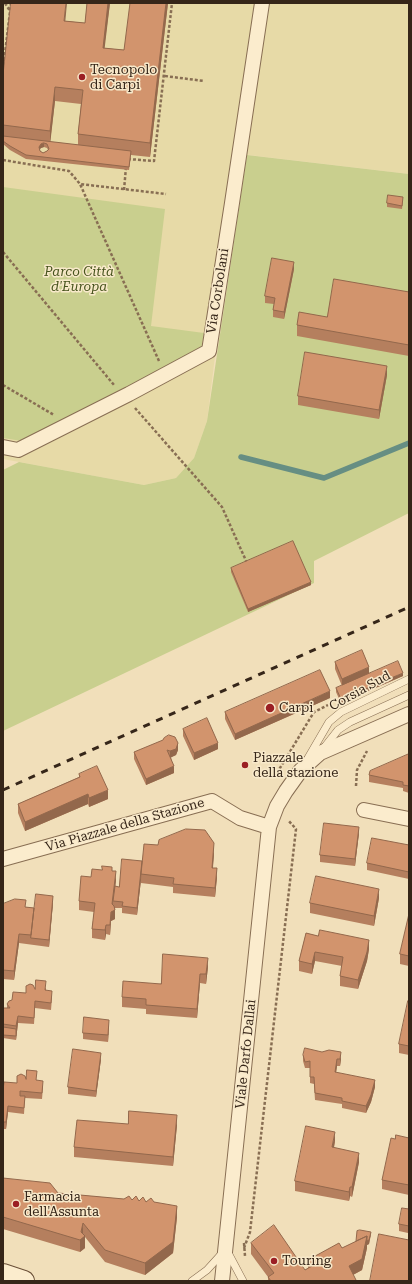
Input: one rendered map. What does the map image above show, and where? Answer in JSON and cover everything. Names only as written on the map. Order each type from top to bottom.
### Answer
[{"type":"street","name":"Via Corbolani","points":[[3,447],[18,450],[209,351],[234,195],[262,3]]},
{"type":"street","points":[[269,827],[277,806],[302,770],[320,753],[409,714]]},
{"type":"street","name":"Via Piazzale della Stazione","points":[[3,859],[212,801],[240,818],[269,827]]},
{"type":"street","points":[[364,810],[409,819]]},
{"type":"street","name":"Viale Darfo Dallai","points":[[222,1281],[269,827]]},
{"type":"lane","name":"Corsia Sud","points":[[302,770],[329,722],[341,712],[409,679]]},
{"type":"lane","points":[[320,753],[338,730],[350,722],[409,695]]},
{"type":"lane","points":[[192,1281],[207,1270],[226,1249],[243,1281]]},
{"type":"path","points":[[5,3],[10,11]]},
{"type":"path","points":[[3,70],[11,3]]},
{"type":"path","points":[[127,159],[154,161],[165,76],[172,3]]},
{"type":"path","points":[[165,76],[204,81]]},
{"type":"path","points":[[3,160],[69,171],[80,184],[164,374]]},
{"type":"path","points":[[124,190],[126,167]]},
{"type":"path","points":[[80,184],[166,194]]},
{"type":"path","points":[[3,252],[124,396],[222,507],[248,565]]},
{"type":"path","points":[[3,386],[70,424]]},
{"type":"path","points":[[356,786],[357,770],[367,751]]},
{"type":"path","points":[[244,1248],[250,1232],[296,829],[277,806]]},
{"type":"green space","points":[[3,3],[409,3],[409,174],[240,154],[207,421],[194,458],[176,478],[144,485],[3,459]]},
{"type":"green space","points":[[247,155],[409,174],[409,513],[314,561],[314,583],[3,731],[3,470],[19,462],[144,485],[176,478],[194,458],[207,421]]},
{"type":"green space","name":"Parco Città d'Europa","points":[[3,187],[165,209],[151,326],[204,333],[201,350],[22,441],[3,438]]},
{"type":"building","name":"Tecnopolo di Carpi","points":[[11,3],[66,3],[64,21],[85,23],[87,3],[108,3],[103,48],[124,50],[130,3],[166,3],[150,143],[78,134],[83,90],[55,87],[50,131],[3,125],[3,75]]},
{"type":"building","points":[[3,136],[131,151],[129,167],[26,155],[3,141]],"holes":[[[41,144],[47,144],[49,149],[43,153],[40,151],[39,147]]]},
{"type":"building","points":[[388,195],[403,197],[402,206],[387,203]]},
{"type":"building","points":[[272,258],[294,262],[284,312],[273,310],[275,298],[265,296]]},
{"type":"building","points":[[334,279],[409,292],[409,345],[297,325],[299,312],[327,317]]},
{"type":"building","points":[[305,352],[387,366],[379,410],[298,396]]},
{"type":"building","points":[[293,541],[311,582],[248,609],[231,568]]},
{"type":"building","points":[[362,650],[369,667],[342,679],[335,662]]},
{"type":"building","points":[[398,661],[403,673],[341,699],[336,688]]},
{"type":"building","points":[[320,670],[330,691],[235,734],[225,712]]},
{"type":"building","points":[[207,718],[218,743],[194,753],[183,729]]},
{"type":"building","points":[[169,735],[175,737],[178,743],[176,749],[170,751],[167,750],[174,766],[146,779],[134,752],[163,740]]},
{"type":"building","points":[[409,754],[409,786],[403,785],[403,782],[369,775],[370,771]]},
{"type":"building","points":[[97,766],[108,790],[89,798],[88,794],[25,822],[18,804],[80,777],[79,774]]},
{"type":"building","points":[[324,823],[359,827],[355,859],[320,855]]},
{"type":"building","points":[[186,829],[205,830],[214,843],[212,868],[217,868],[215,888],[173,884],[174,878],[141,874],[144,844],[158,845],[159,840]]},
{"type":"building","points":[[372,838],[409,845],[409,872],[367,863]]},
{"type":"building","points":[[122,859],[142,861],[137,908],[122,906],[123,902],[113,901],[115,886],[119,887]]},
{"type":"building","points":[[102,866],[112,867],[112,871],[116,871],[112,904],[115,910],[111,912],[110,925],[106,925],[105,930],[92,929],[95,903],[79,901],[81,876],[91,877],[92,869],[102,870]]},
{"type":"building","points":[[316,876],[379,889],[374,916],[310,903]]},
{"type":"building","points":[[36,894],[53,896],[49,940],[31,938]]},
{"type":"building","points":[[15,899],[26,900],[25,907],[34,908],[31,935],[19,934],[14,971],[3,970],[3,904]]},
{"type":"building","points":[[409,914],[409,956],[400,954]]},
{"type":"building","points":[[320,930],[369,940],[367,952],[358,980],[340,976],[343,957],[315,952],[312,964],[299,961],[306,933],[318,936]]},
{"type":"building","points":[[163,954],[208,958],[206,974],[200,974],[197,1009],[146,1005],[146,999],[122,997],[123,981],[161,984]]},
{"type":"building","points":[[36,980],[46,981],[45,990],[52,991],[51,1003],[35,1001],[34,1018],[18,1016],[16,1026],[3,1024],[3,1008],[10,1008],[7,1004],[12,1000],[13,992],[26,993],[26,986],[30,984],[33,985],[35,989]]},
{"type":"building","points":[[408,1001],[409,1002],[409,1046],[399,1044]]},
{"type":"building","points":[[84,1017],[109,1020],[108,1035],[83,1033]]},
{"type":"building","points":[[3,1027],[16,1029],[16,1036],[3,1035]]},
{"type":"building","points":[[305,1048],[322,1052],[329,1050],[341,1052],[340,1059],[337,1059],[335,1072],[375,1080],[366,1106],[342,1101],[342,1098],[315,1093],[314,1077],[310,1077],[310,1061],[305,1062],[303,1055]]},
{"type":"building","points":[[73,1049],[101,1053],[96,1091],[68,1087]]},
{"type":"building","points":[[27,1070],[37,1071],[36,1080],[43,1081],[42,1093],[20,1091],[20,1096],[25,1096],[24,1108],[8,1106],[6,1122],[3,1122],[4,1082],[17,1083],[17,1076],[21,1074],[25,1076],[26,1079]]},
{"type":"building","points":[[129,1111],[177,1115],[173,1157],[74,1147],[77,1120],[128,1124]]},
{"type":"building","points":[[306,1126],[335,1132],[332,1147],[359,1153],[352,1187],[350,1187],[349,1192],[295,1181]]},
{"type":"building","points":[[396,1135],[409,1138],[409,1185],[382,1180],[391,1138],[395,1139]]},
{"type":"building","points":[[3,1178],[50,1183],[58,1193],[124,1199],[129,1196],[132,1200],[136,1196],[139,1201],[143,1197],[146,1202],[151,1198],[154,1202],[177,1206],[173,1242],[145,1263],[105,1250],[83,1223],[81,1232],[85,1236],[80,1240],[3,1217]]},
{"type":"building","points":[[402,1208],[409,1209],[409,1226],[399,1224]]},
{"type":"building","points":[[274,1225],[305,1270],[312,1266],[308,1260],[339,1243],[342,1248],[367,1236],[362,1259],[349,1266],[356,1280],[271,1281],[268,1277],[274,1273],[251,1243]]},
{"type":"building","points":[[360,1230],[371,1232],[369,1240],[367,1241],[367,1236],[356,1241],[357,1231]]},
{"type":"building","points":[[379,1234],[409,1240],[409,1281],[370,1281]]},
{"type":"waterway","points":[[241,457],[324,478],[409,443]]},
{"type":"railway","points":[[3,790],[409,607]]},
{"type":"place","name":"Tecnopolo di Carpi","points":[[82,77]]},
{"type":"place","name":"Carpi","points":[[270,708]]},
{"type":"place","name":"Piazzale della stazione","points":[[245,765]]},
{"type":"place","name":"Farmacia dell'Assunta","points":[[16,1204]]},
{"type":"place","name":"Touring","points":[[274,1261]]}]
